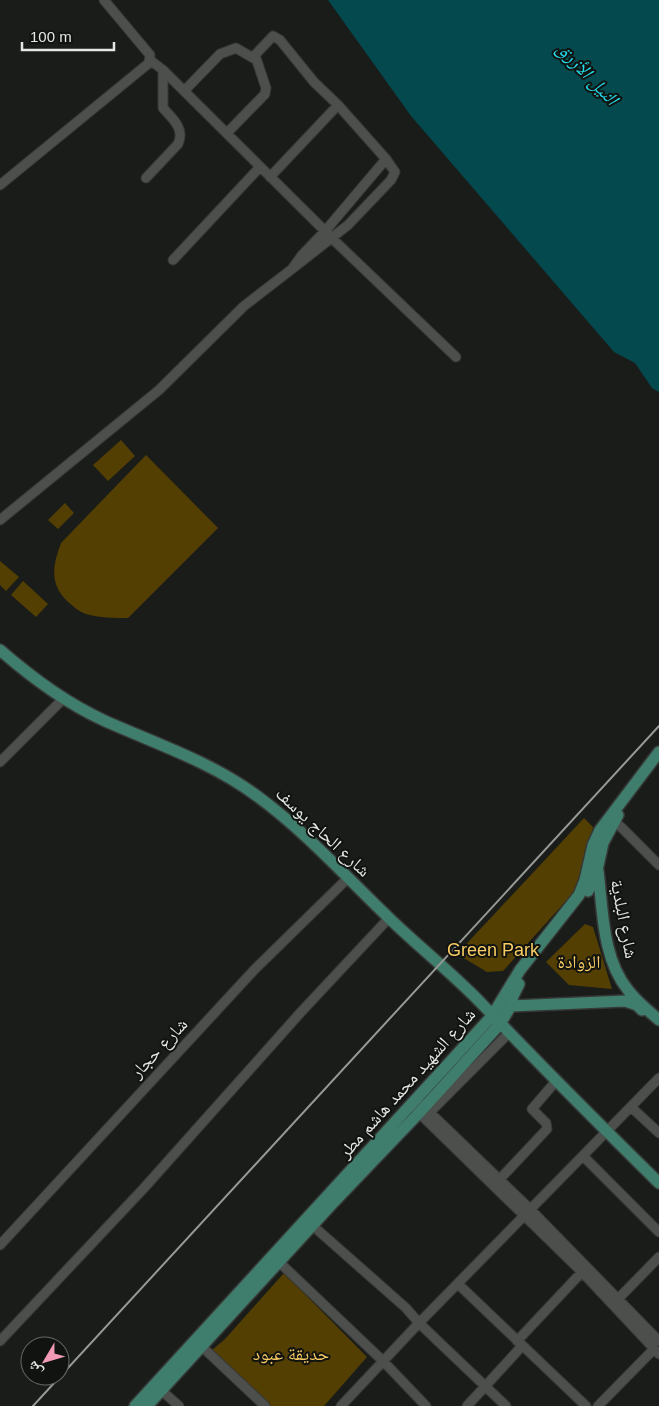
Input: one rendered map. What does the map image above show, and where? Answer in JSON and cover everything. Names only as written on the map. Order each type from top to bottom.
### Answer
[{"type":"main road","name":"شارع الحاج يوسف","points":[[0,650],[21,668],[64,698],[102,719],[222,772],[257,795],[296,827],[389,918],[441,964],[659,1183]]},
{"type":"main road","name":"شارع الشهيد محمد هاشم مطر","points":[[496,1020],[520,970],[579,895],[586,880],[593,845],[600,830],[659,752]]},
{"type":"main road","name":"شارع الشهيد محمد هاشم مطر","points":[[135,1406],[279,1262],[496,1020],[511,1006],[513,996],[519,984],[542,951],[585,898],[596,875],[603,843],[614,822],[659,762]]},
{"type":"main road","name":"شارع البلدية","points":[[597,867],[606,937],[616,970],[627,989],[659,1020]]},
{"type":"main road","points":[[511,1006],[625,1001],[637,1005],[659,1026]]},
{"type":"main road","name":"شارع الشهيد محمد هاشم مطر","points":[[147,1406],[198,1343],[420,1107]]},
{"type":"street","points":[[0,185],[114,94],[149,63],[150,55],[104,0]]},
{"type":"street","points":[[0,520],[159,390],[244,306],[348,225],[395,174],[395,170],[338,105],[314,82],[277,36],[270,38],[256,53],[255,59],[266,88],[265,94],[227,133]]},
{"type":"street","points":[[184,91],[222,52],[236,48],[255,59]]},
{"type":"street","points":[[150,60],[163,70],[270,177],[456,357]]},
{"type":"street","points":[[146,178],[178,144],[180,138],[177,123],[163,108],[163,70]]},
{"type":"street","points":[[270,177],[338,105]]},
{"type":"street","points":[[292,269],[302,255],[386,160]]},
{"type":"street","points":[[173,260],[260,167]]},
{"type":"street","points":[[0,762],[64,698]]},
{"type":"street","points":[[614,822],[659,865]]},
{"type":"street","name":"شارع حجار","points":[[0,1245],[255,969],[348,878]]},
{"type":"street","points":[[0,1341],[144,1188],[301,1012],[389,918]]},
{"type":"street","points":[[420,1107],[509,1033]]},
{"type":"street","points":[[342,1406],[527,1212],[659,1078]]},
{"type":"street","points":[[499,1180],[546,1129],[546,1123],[532,1109],[556,1081]]},
{"type":"street","points":[[420,1107],[499,1180],[582,1272],[657,1348]]},
{"type":"street","points":[[420,1107],[617,1300],[657,1348]]},
{"type":"street","points":[[631,1107],[659,1133]]},
{"type":"street","points":[[583,1156],[659,1232]]},
{"type":"street","points":[[312,1225],[406,1308],[419,1324],[506,1406]]},
{"type":"street","points":[[617,1300],[659,1257]]},
{"type":"street","points":[[279,1262],[384,1361],[426,1406]]},
{"type":"street","points":[[467,1406],[486,1387],[519,1344],[582,1272]]},
{"type":"street","points":[[458,1284],[586,1406]]},
{"type":"street","points":[[198,1343],[266,1406]]},
{"type":"street","points":[[598,1406],[657,1348]]},
{"type":"street","points":[[161,1390],[179,1406]]},
{"type":"green space","points":[[121,440],[135,456],[108,481],[93,465]]},
{"type":"green space","points":[[146,455],[218,528],[128,618],[102,617],[83,613],[67,601],[61,594],[55,581],[56,559],[61,543]]},
{"type":"green space","points":[[65,503],[74,513],[58,529],[48,520]]},
{"type":"green space","points":[[0,561],[19,577],[6,591],[0,585]]},
{"type":"green space","points":[[23,581],[48,604],[36,617],[11,595]]},
{"type":"green space","name":"Green Park","points":[[584,818],[593,827],[590,844],[574,892],[503,971],[487,972],[457,954]]},
{"type":"green space","name":"الزوادة","points":[[585,924],[593,927],[612,989],[569,985],[546,962]]},
{"type":"green space","name":"حديقة عبود","points":[[284,1273],[367,1357],[324,1406],[271,1406],[212,1350],[225,1339]]},
{"type":"water","name":"النيل الأزرق","points":[[328,0],[659,0],[659,392],[652,388],[635,363],[614,352],[411,116]]},
{"type":"railway","points":[[33,1406],[659,726]]}]
